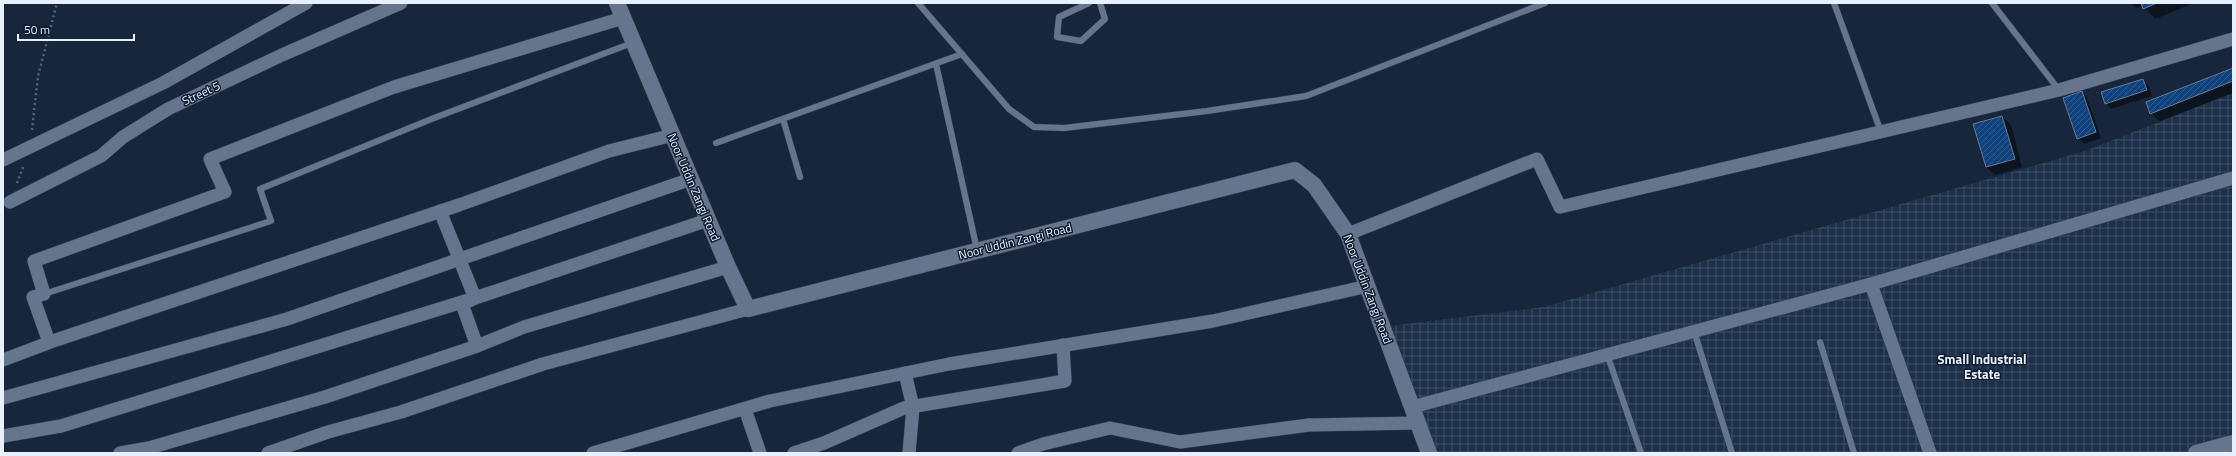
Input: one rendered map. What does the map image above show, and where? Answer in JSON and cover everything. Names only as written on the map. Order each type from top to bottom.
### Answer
[{"type":"street","points":[[3,160],[163,83],[306,3]]},
{"type":"street","name":"Street 5","points":[[10,202],[101,156],[124,137],[168,109],[282,55],[401,3]]},
{"type":"street","points":[[49,342],[32,297],[44,294],[34,261],[225,192],[210,159],[394,87],[620,10]]},
{"type":"street","name":"Noor Uddin Zangi Road","points":[[620,10],[728,267],[748,308],[1296,170],[1314,185],[1348,234],[1429,453]]},
{"type":"street","points":[[1348,234],[1537,159],[1560,207],[2059,90],[2233,39]]},
{"type":"street","points":[[3,360],[49,342],[440,211],[609,151],[673,135]]},
{"type":"street","points":[[1412,407],[1871,284],[2233,178]]},
{"type":"street","points":[[3,398],[287,319],[691,179]]},
{"type":"street","points":[[440,211],[475,298]]},
{"type":"street","points":[[3,436],[61,426],[475,298],[708,220]]},
{"type":"street","points":[[120,453],[149,448],[326,397],[477,346],[524,327],[728,267]]},
{"type":"street","points":[[1871,284],[1930,453]]},
{"type":"street","points":[[593,453],[770,401],[905,373],[1213,320],[1368,286]]},
{"type":"street","points":[[475,298],[462,304],[477,346]]},
{"type":"street","points":[[268,453],[328,432],[401,412],[543,364],[748,308]]},
{"type":"street","points":[[794,453],[824,443],[904,408],[1065,381],[1063,345]]},
{"type":"street","points":[[905,373],[913,407],[909,453]]},
{"type":"street","points":[[745,409],[760,453]]},
{"type":"street","points":[[1018,453],[1044,444],[1110,428],[1175,447],[1180,442],[1308,426],[1418,423]]},
{"type":"street","points":[[2196,453],[2233,443]]},
{"type":"lane","points":[[918,3],[1009,109],[1034,127],[1064,128],[1207,111],[1306,96],[1545,3]]},
{"type":"lane","points":[[1089,3],[1059,17],[1057,37],[1081,41],[1105,19],[1100,3]]},
{"type":"lane","points":[[1834,3],[1881,132]]},
{"type":"lane","points":[[1992,3],[2059,90]]},
{"type":"lane","points":[[44,294],[271,222],[260,189],[434,118],[634,43]]},
{"type":"lane","points":[[716,143],[962,54]]},
{"type":"lane","points":[[936,64],[977,250]]},
{"type":"lane","points":[[783,119],[800,177]]},
{"type":"lane","points":[[1694,331],[1732,453]]},
{"type":"lane","points":[[1820,342],[1854,453]]},
{"type":"lane","points":[[1607,354],[1641,453]]},
{"type":"path","points":[[10,202],[31,147],[38,76],[57,3]]},
{"type":"shaded area","points":[[2233,93],[2233,453],[1436,453],[1390,326],[1544,307],[2085,151]]},
{"type":"building","points":[[2141,3],[2157,3],[2143,9]]},
{"type":"building","points":[[2233,68],[2233,81],[2150,114],[2146,102]]},
{"type":"building","points":[[2143,79],[2147,90],[2105,104],[2101,92]]},
{"type":"building","points":[[2082,91],[2096,132],[2077,139],[2063,98]]},
{"type":"building","points":[[2002,116],[2015,159],[1986,167],[1973,124]]},
{"type":"district","name":"Small Industrial Estate","points":[[1982,366]]}]
